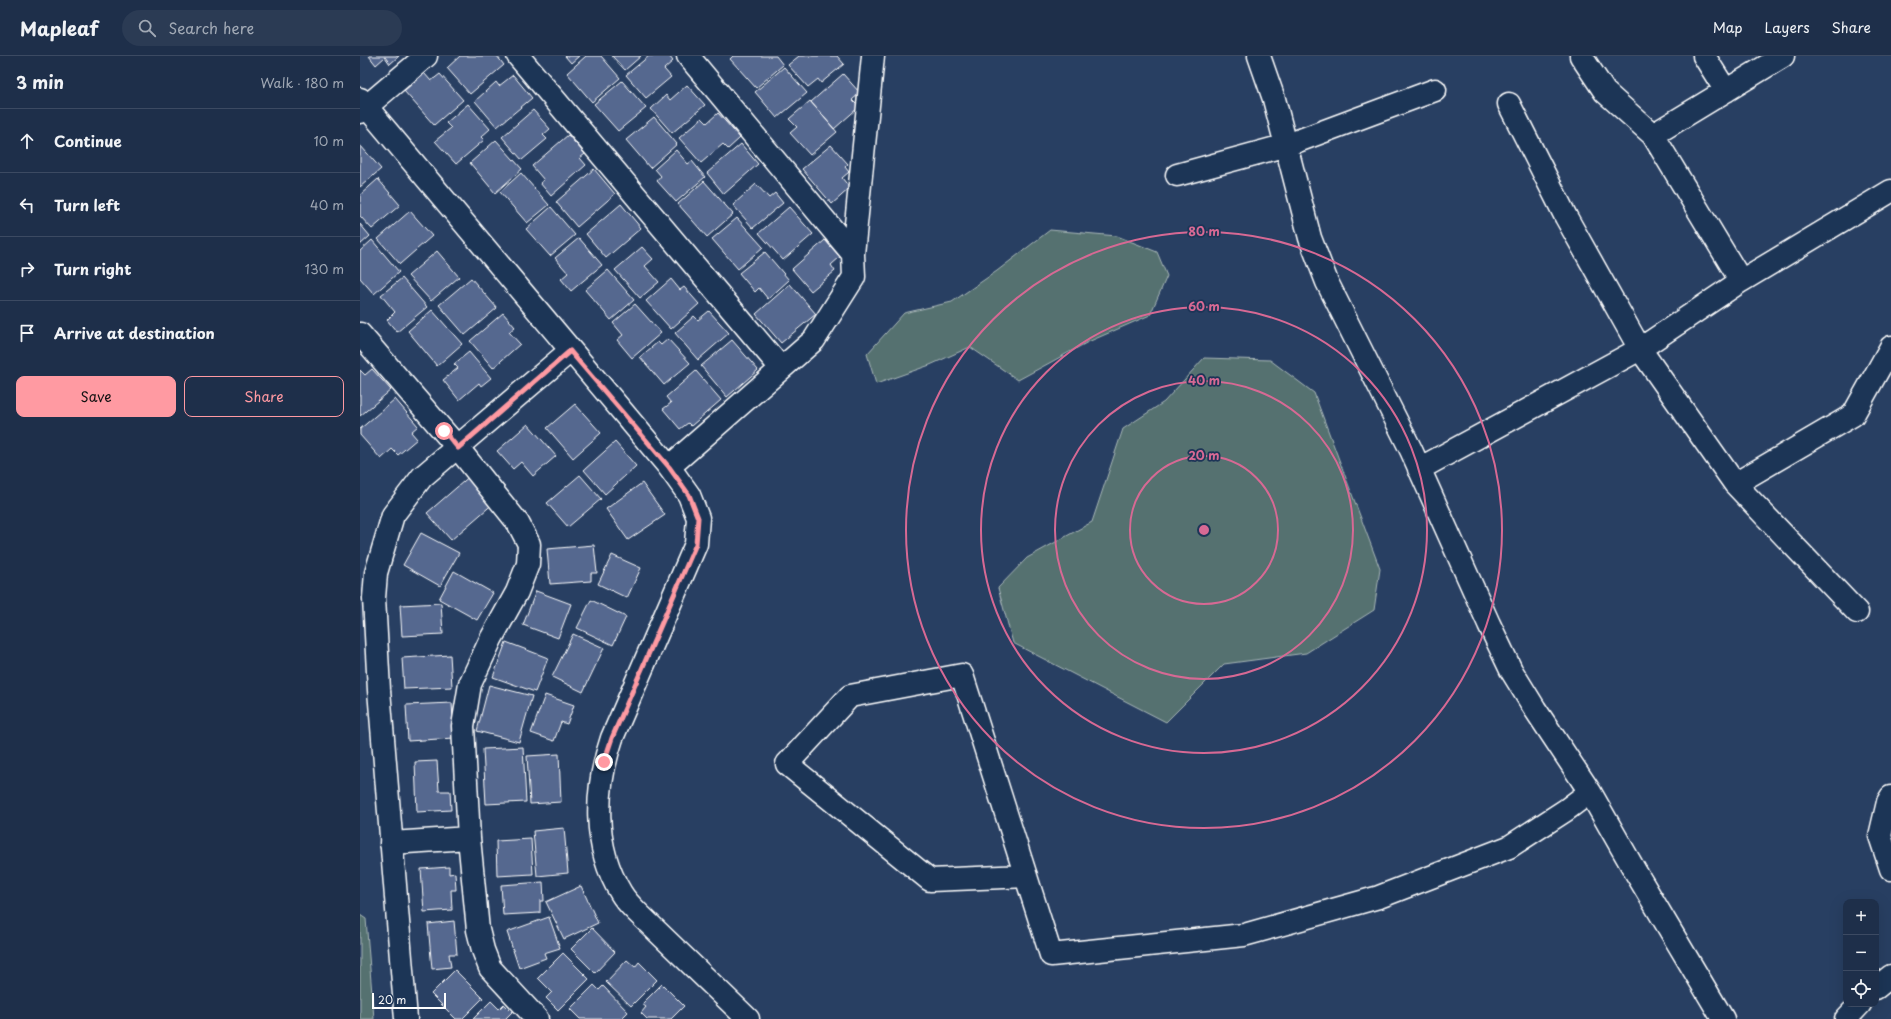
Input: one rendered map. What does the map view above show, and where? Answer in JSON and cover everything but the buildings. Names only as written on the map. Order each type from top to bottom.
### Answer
[{"type":"street","points":[[426,56],[362,106],[669,467],[689,495],[698,518],[696,544],[612,738],[604,762],[598,817],[601,842],[609,869],[625,898],[661,936],[748,1019]]},
{"type":"street","points":[[518,56],[781,368]]},
{"type":"street","points":[[688,56],[853,254]]},
{"type":"street","points":[[1259,56],[1274,99],[1287,145],[1310,238],[1327,282],[1419,469],[1511,670],[1590,792],[1723,1019]]},
{"type":"street","points":[[1580,56],[1605,92],[1653,135],[1741,281]]},
{"type":"street","points":[[1704,56],[1726,90]]},
{"type":"street","points":[[1653,135],[1783,56]]},
{"type":"street","points":[[669,467],[814,340],[854,277],[853,254],[869,60]]},
{"type":"street","points":[[1177,175],[1287,145],[1435,90]]},
{"type":"street","points":[[1509,104],[1566,217],[1640,349],[1735,484],[1857,612]]},
{"type":"street","points":[[1419,469],[1640,349],[1741,281],[1891,191]]},
{"type":"street","points":[[360,334],[458,448],[518,523],[529,544],[528,564],[517,592],[491,639],[470,684],[462,726],[469,838],[478,930],[483,950],[490,968],[537,1019]]},
{"type":"street","points":[[1735,484],[1853,415],[1891,347]]},
{"type":"street","points":[[406,1019],[391,843],[374,606],[376,573],[393,516],[422,478],[570,351]]},
{"type":"street","points":[[1026,876],[930,880],[787,764],[850,696],[962,675],[1026,876],[1051,955],[1244,935],[1379,898],[1510,848],[1590,792]]},
{"type":"street","points":[[1891,797],[1888,802],[1880,836],[1891,869]]},
{"type":"street","points":[[391,843],[469,838]]},
{"type":"street","points":[[1879,986],[1891,976]]},
{"type":"street","points":[[1846,1019],[1857,1007]]},
{"type":"green space","points":[[1050,230],[1117,236],[1157,252],[1167,276],[1150,315],[1088,342],[1018,380],[970,347],[930,365],[876,384],[867,354],[904,313],[952,302],[997,271]]},
{"type":"green space","points":[[1204,358],[1270,360],[1314,393],[1380,569],[1374,610],[1306,653],[1224,664],[1166,722],[1013,643],[998,588],[1027,558],[1092,522],[1123,429],[1164,402]]},
{"type":"green space","points":[[360,915],[366,919],[374,1019],[360,1019]]},
{"type":"route","points":[[444,431],[458,448],[570,351],[669,467],[689,495],[698,518],[696,544],[612,738],[604,762]]}]
